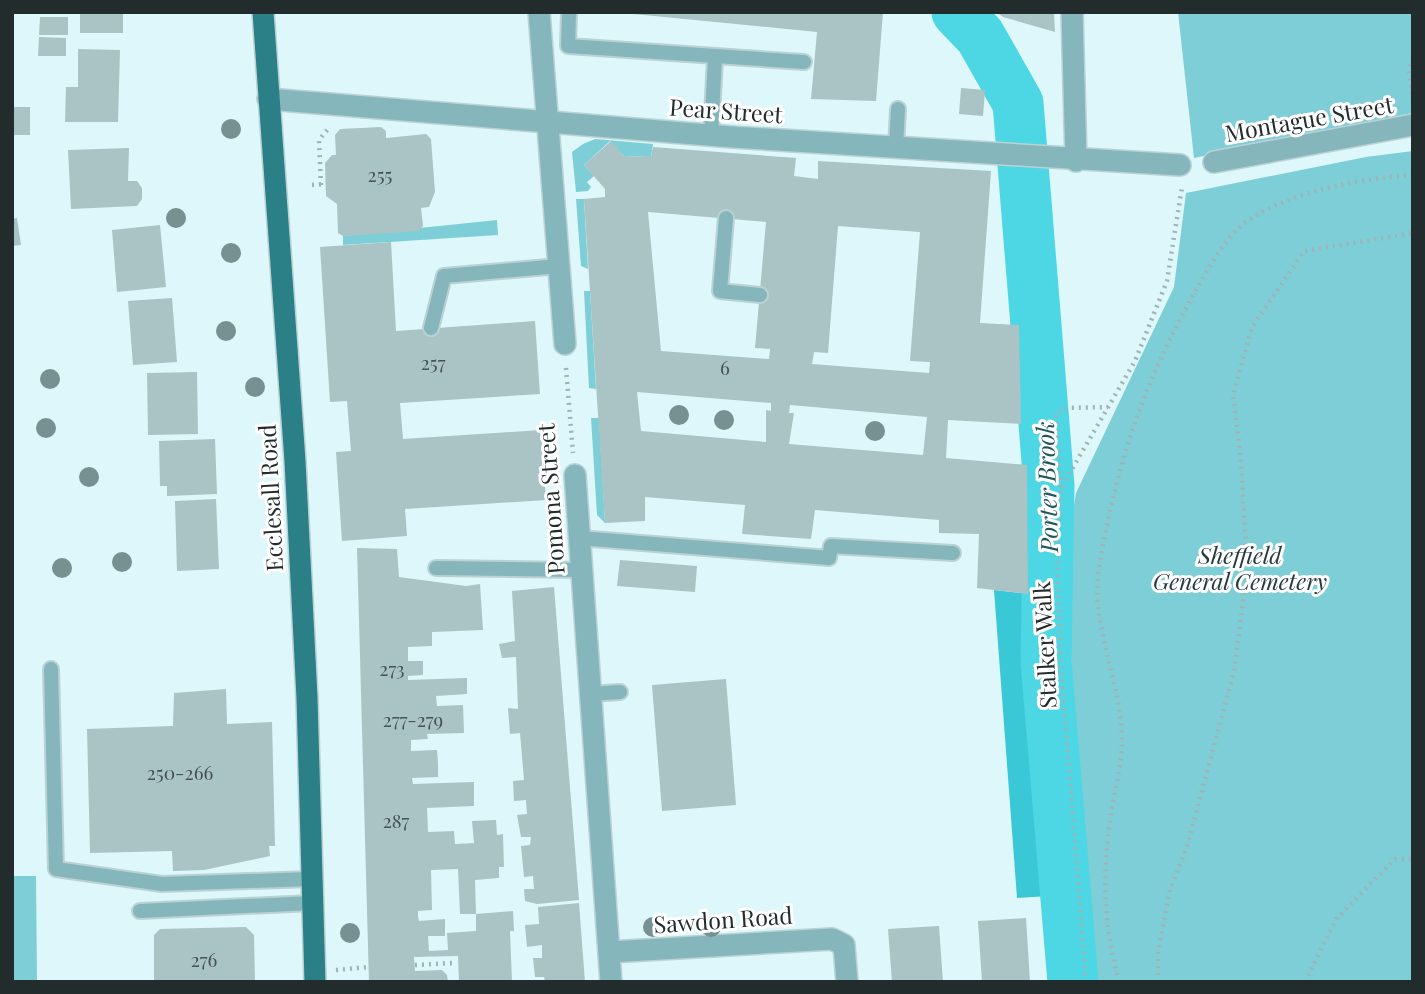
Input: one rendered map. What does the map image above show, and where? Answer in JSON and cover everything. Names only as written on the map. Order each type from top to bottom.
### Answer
[{"type":"main road","name":"Ecclesall Road","points":[[263,12],[295,461],[307,698],[315,982]]},
{"type":"street","points":[[539,12],[565,344]]},
{"type":"street","points":[[1072,12],[1076,161]]},
{"type":"street","name":"Pear Street","points":[[268,99],[548,123],[724,142],[1180,165]]},
{"type":"street","name":"Montague Street","points":[[1214,162],[1413,125]]},
{"type":"street","name":"Pomona Street","points":[[575,475],[611,982]]},
{"type":"street","name":"Sawdon Road","points":[[610,952],[839,941],[844,945],[847,982]]},
{"type":"lane","points":[[569,12],[568,46],[804,62]]},
{"type":"lane","points":[[715,58],[724,142]]},
{"type":"lane","points":[[896,149],[898,109]]},
{"type":"lane","points":[[726,218],[720,291],[760,295]]},
{"type":"lane","points":[[431,328],[444,276],[559,266]]},
{"type":"lane","points":[[579,538],[829,558],[831,546],[953,553]]},
{"type":"lane","points":[[436,568],[582,570]]},
{"type":"lane","points":[[51,669],[57,869],[162,884],[311,879]]},
{"type":"lane","points":[[591,694],[620,692]]},
{"type":"lane","points":[[140,911],[312,904]]},
{"type":"path","points":[[1413,57],[1409,70],[1413,102]]},
{"type":"path","points":[[312,185],[323,184],[320,140],[334,125]]},
{"type":"path","name":"Stalker Walk","points":[[1086,982],[1062,667],[1057,550],[1061,488],[1135,361],[1167,281],[1182,191],[1180,165]]},
{"type":"path","points":[[1119,982],[1107,935],[1104,875],[1122,747],[1117,694],[1098,604],[1101,552],[1120,466],[1139,403],[1175,328],[1216,256],[1249,219],[1292,199],[1377,177],[1413,175]]},
{"type":"path","points":[[1158,982],[1158,952],[1170,889],[1186,850],[1234,671],[1247,570],[1241,460],[1233,396],[1252,327],[1304,251],[1413,233]]},
{"type":"path","name":"Pomona Street","points":[[565,344],[575,475]]},
{"type":"path","points":[[1061,488],[1056,414],[1064,408],[1108,407]]},
{"type":"path","points":[[1305,982],[1336,919],[1395,859],[1413,859]]},
{"type":"path","points":[[415,965],[454,963]]},
{"type":"path","points":[[355,968],[369,967]]},
{"type":"green space","points":[[1178,12],[1413,12],[1413,113],[1194,158]]},
{"type":"green space","points":[[595,139],[653,144],[651,157],[624,156],[610,141],[584,165],[594,176],[587,182],[591,187],[588,191],[576,192],[572,152]]},
{"type":"green space","name":"Sheffield General Cemetery","points":[[1413,151],[1413,982],[1091,982],[1065,561],[1076,493],[1174,287],[1186,193],[1366,157]]},
{"type":"green space","points":[[576,199],[584,199],[588,269],[581,266]]},
{"type":"green space","points":[[497,220],[498,235],[343,245],[343,236]]},
{"type":"green space","points":[[584,291],[590,291],[596,389],[589,388]]},
{"type":"green space","points":[[591,418],[599,418],[605,523],[597,515]]},
{"type":"green space","points":[[12,876],[36,876],[37,982],[12,982]]},
{"type":"shaded area","points":[[994,590],[1028,594],[1049,896],[1017,898]]},
{"type":"building","points":[[80,12],[123,12],[123,33],[80,33]]},
{"type":"building","points":[[613,12],[883,12],[876,101],[811,99],[817,32]]},
{"type":"building","points":[[996,12],[1054,12],[1055,32],[1003,17]]},
{"type":"building","points":[[40,17],[68,17],[68,35],[39,35]]},
{"type":"building","points":[[39,37],[66,38],[66,56],[38,56]]},
{"type":"building","points":[[78,49],[120,50],[118,122],[65,122],[66,87],[78,87]]},
{"type":"building","points":[[961,88],[985,90],[983,116],[959,114]]},
{"type":"building","points":[[12,107],[30,107],[30,135],[12,135]]},
{"type":"building","points":[[381,127],[386,131],[386,138],[426,134],[431,139],[435,192],[429,207],[421,208],[423,226],[419,231],[343,236],[338,233],[337,204],[326,196],[325,163],[332,155],[336,155],[335,135],[340,129]]},
{"type":"building","points":[[611,141],[624,156],[651,157],[653,147],[796,158],[794,176],[818,179],[818,161],[991,171],[980,323],[1019,325],[1021,424],[948,420],[946,458],[1027,465],[1028,594],[977,588],[979,534],[939,533],[939,520],[815,510],[811,539],[742,534],[745,505],[645,497],[645,521],[605,523],[584,199],[605,197],[605,189],[584,165]],"holes":[[[648,212],[766,222],[755,348],[770,349],[769,359],[661,351]],[[838,226],[920,232],[910,361],[930,362],[929,373],[812,364],[814,352],[828,353]],[[637,392],[771,403],[771,411],[766,410],[766,442],[641,431]],[[790,405],[927,417],[923,455],[789,444],[794,413],[789,413]]]},
{"type":"building","points":[[129,148],[128,181],[137,181],[142,188],[142,199],[137,206],[71,209],[68,150]]},
{"type":"building","points":[[17,218],[21,245],[12,246],[12,219]]},
{"type":"building","points":[[160,225],[166,287],[117,292],[112,230]]},
{"type":"building","points":[[391,242],[396,331],[535,321],[540,394],[400,403],[403,439],[541,430],[546,500],[405,509],[407,536],[342,541],[336,452],[351,451],[347,401],[330,402],[320,247]]},
{"type":"building","points":[[172,298],[177,362],[133,365],[128,301]]},
{"type":"building","points":[[197,372],[198,434],[148,435],[147,373]]},
{"type":"building","points":[[215,439],[217,494],[167,496],[167,486],[160,486],[159,441]]},
{"type":"building","points":[[216,499],[219,569],[177,571],[175,501]]},
{"type":"building","points":[[357,548],[397,549],[399,577],[466,586],[480,584],[483,630],[432,632],[432,646],[408,647],[408,661],[423,661],[423,675],[408,676],[408,680],[467,678],[467,694],[436,696],[437,706],[463,705],[464,733],[427,734],[428,739],[411,740],[411,751],[437,750],[438,763],[438,777],[412,778],[413,784],[474,782],[474,806],[427,808],[428,832],[454,831],[455,844],[474,843],[472,821],[496,820],[497,835],[503,834],[504,867],[499,867],[499,878],[475,880],[476,914],[513,911],[514,931],[510,931],[512,982],[459,982],[458,956],[414,957],[415,971],[442,970],[447,975],[448,982],[369,982]],"holes":[[[458,869],[460,914],[476,914],[476,931],[447,933],[448,950],[429,951],[428,936],[445,936],[445,919],[419,921],[418,911],[432,910],[431,870]]]},
{"type":"building","points":[[620,560],[697,566],[695,592],[617,586]]},
{"type":"building","points":[[554,587],[579,900],[537,904],[525,901],[524,889],[534,889],[533,876],[524,877],[521,846],[530,845],[531,837],[521,837],[517,815],[527,814],[526,800],[514,801],[513,781],[524,780],[520,733],[510,734],[508,708],[518,709],[516,657],[502,658],[499,644],[515,641],[512,591]]},
{"type":"building","points":[[726,679],[736,805],[662,811],[652,685]]},
{"type":"building","points":[[226,689],[227,724],[272,722],[275,846],[269,846],[270,856],[204,870],[173,871],[172,851],[90,853],[87,729],[173,726],[174,693]]},
{"type":"building","points":[[579,903],[585,982],[545,982],[544,977],[535,977],[533,958],[542,958],[542,945],[527,947],[525,925],[539,924],[538,907]]},
{"type":"building","points":[[1026,918],[1030,982],[982,982],[978,921]]},
{"type":"building","points":[[939,926],[943,982],[892,982],[888,929]]},
{"type":"building","points":[[246,927],[254,935],[255,982],[154,982],[154,935],[160,929]]},
{"type":"waterway","name":"Porter Brook","points":[[957,12],[980,36],[1018,103],[1049,486],[1046,661],[1073,982]]}]
